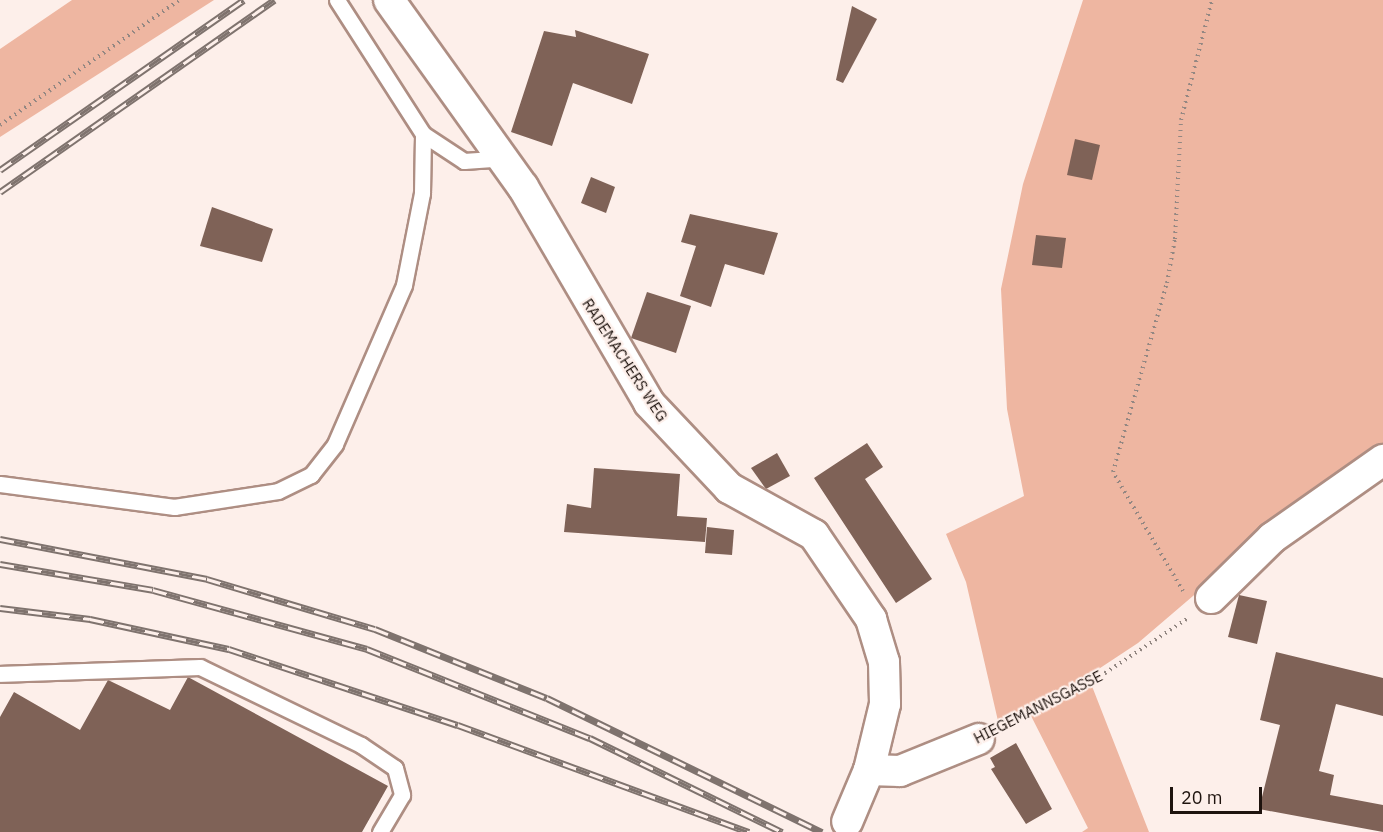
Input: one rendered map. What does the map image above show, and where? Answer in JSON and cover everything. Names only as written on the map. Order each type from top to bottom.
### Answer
[{"type":"street","name":"RADEMACHERS WEG","points":[[389,0],[503,158],[600,326],[687,449],[729,488],[814,535],[843,573],[871,619],[884,662],[885,704],[869,770],[847,822]]},
{"type":"street","points":[[1199,604],[1272,538],[1383,460]]},
{"type":"street","name":"HIEGEMANNSGASSE","points":[[869,770],[900,771],[979,739]]},
{"type":"lane","points":[[337,0],[423,135],[464,161],[503,158]]},
{"type":"lane","points":[[0,484],[174,507],[278,491],[311,475],[335,444],[404,285],[422,193],[423,135]]},
{"type":"lane","points":[[0,674],[200,667],[361,745],[395,768],[402,795],[380,832]]},
{"type":"path","points":[[0,125],[179,0]]},
{"type":"path","points":[[1199,604],[1113,472],[1167,283],[1175,238],[1181,120],[1212,0]]},
{"type":"path","name":"HIEGEMANNSGASSE","points":[[979,739],[1105,673],[1199,604]]},
{"type":"shaded area","points":[[72,0],[214,0],[0,137],[0,49]]},
{"type":"shaded area","points":[[1083,0],[1383,0],[1383,446],[1269,531],[1138,643],[1088,676],[1149,832],[1082,832],[1088,828],[1027,708],[998,721],[966,582],[946,534],[1024,496],[1007,409],[1001,289],[1023,184]]},
{"type":"building","points":[[852,6],[877,19],[843,83],[836,80]]},
{"type":"building","points":[[575,30],[649,54],[632,104],[573,83],[552,146],[511,132],[544,31],[576,37]]},
{"type":"building","points":[[1075,139],[1100,145],[1092,180],[1067,175]]},
{"type":"building","points":[[591,177],[615,187],[606,213],[581,203]]},
{"type":"building","points":[[212,207],[273,229],[262,262],[200,246]]},
{"type":"building","points":[[690,214],[778,233],[764,275],[725,264],[711,307],[680,296],[696,246],[681,242]]},
{"type":"building","points":[[1036,235],[1066,238],[1062,268],[1032,265]]},
{"type":"building","points":[[647,292],[691,306],[676,353],[631,338]]},
{"type":"building","points":[[867,443],[883,467],[865,479],[932,579],[896,603],[814,478]]},
{"type":"building","points":[[777,453],[790,476],[766,489],[751,468]]},
{"type":"building","points":[[594,468],[680,474],[677,516],[707,518],[705,542],[564,532],[567,504],[591,508]]},
{"type":"building","points":[[707,527],[734,530],[732,555],[705,553]]},
{"type":"building","points":[[1239,595],[1267,601],[1257,644],[1228,637]]},
{"type":"building","points":[[1276,652],[1383,678],[1383,716],[1336,704],[1319,771],[1334,775],[1330,795],[1383,805],[1383,832],[1259,809],[1280,725],[1260,720]]},
{"type":"building","points":[[188,677],[388,786],[362,832],[0,832],[0,717],[14,692],[80,730],[108,680],[170,710]]},
{"type":"building","points":[[1016,743],[1052,809],[1026,824],[991,769],[995,767],[990,758]]},
{"type":"railway","points":[[0,170],[244,0]]},
{"type":"railway","points":[[0,192],[274,0]]},
{"type":"railway","points":[[0,539],[207,579],[375,629],[547,698],[822,832]]},
{"type":"railway","points":[[0,564],[153,590],[367,649],[590,738],[782,832]]},
{"type":"railway","points":[[0,608],[90,619],[229,649],[458,725],[749,832]]}]
